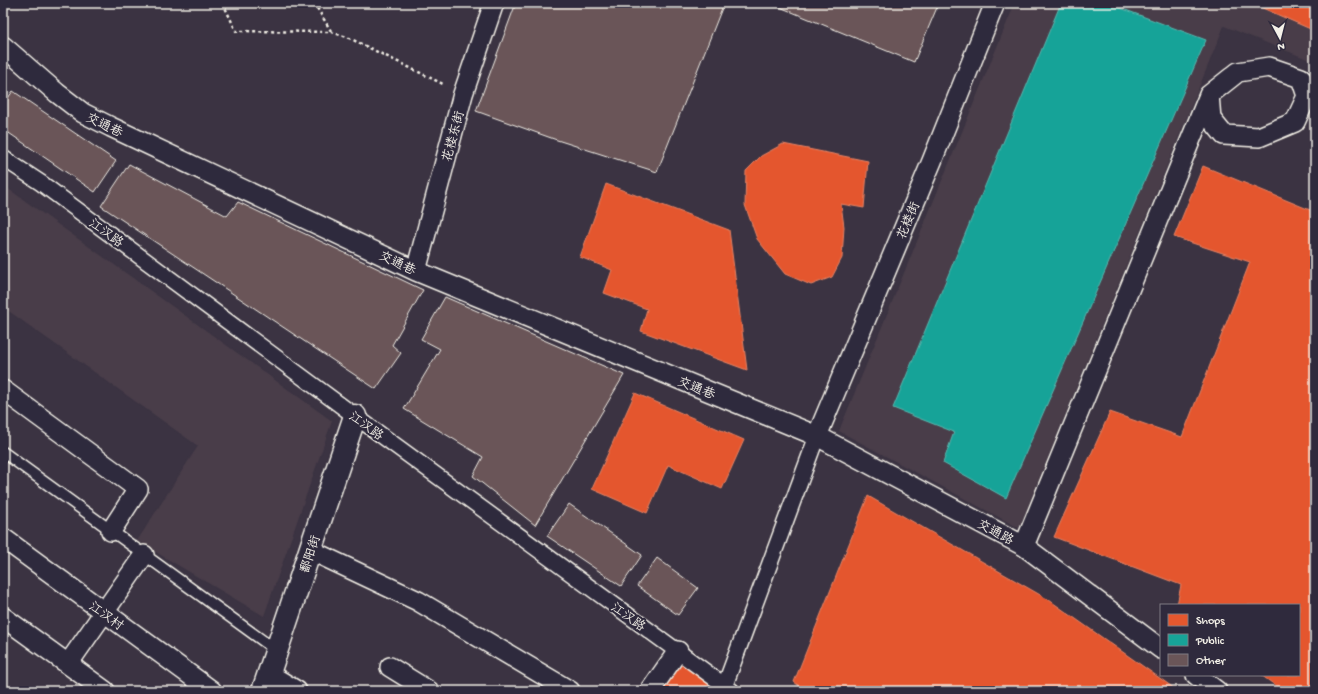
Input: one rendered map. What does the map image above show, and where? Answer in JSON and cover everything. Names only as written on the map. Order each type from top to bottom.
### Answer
[{"type":"street","name":"花楼东街","points":[[416,271],[463,94],[494,3]]},
{"type":"street","name":"花楼街","points":[[817,436],[932,161],[995,3]]},
{"type":"street","name":"交通巷","points":[[3,46],[57,93],[83,113],[416,271],[817,436]]},
{"type":"street","points":[[1024,546],[1209,95],[1238,72],[1269,67],[1301,78],[1311,97],[1295,122],[1259,136],[1224,136],[1211,119],[1209,95]]},
{"type":"street","name":"江汉路","points":[[3,158],[54,193],[355,416],[729,688]]},
{"type":"street","points":[[3,390],[138,489],[111,531]]},
{"type":"street","name":"鄱阳街","points":[[266,682],[355,416]]},
{"type":"street","name":"交通路","points":[[817,436],[1024,546],[1160,648]]},
{"type":"street","points":[[729,688],[817,436]]},
{"type":"street","name":"江汉村","points":[[3,538],[212,691]]},
{"type":"street","points":[[310,550],[418,601],[570,691]]},
{"type":"street","points":[[68,664],[144,555]]},
{"type":"street","points":[[3,617],[105,691]]},
{"type":"street","points":[[650,691],[678,652]]},
{"type":"street","points":[[390,667],[429,691]]},
{"type":"street","points":[[1197,676],[1217,691]]},
{"type":"street","points":[[266,682],[297,691]]},
{"type":"lane","points":[[3,452],[277,651]]},
{"type":"path","points":[[223,3],[236,31],[331,32],[347,37],[463,94]]},
{"type":"path","points":[[314,3],[331,32]]},
{"type":"shaded area","points":[[1015,3],[1315,3],[1315,62],[1224,26],[1019,528],[839,431]]},
{"type":"shaded area","points":[[3,185],[332,421],[264,616],[137,541],[198,446],[3,307]]},
{"type":"building: Shops","points":[[1251,3],[1315,3],[1315,31]]},
{"type":"building: Shops","points":[[783,144],[868,161],[864,208],[841,204],[844,227],[842,258],[832,277],[811,285],[785,274],[757,239],[745,205],[746,171],[761,156]]},
{"type":"building: Shops","points":[[1203,166],[1315,212],[1315,691],[1283,691],[1262,676],[1300,676],[1300,604],[1177,604],[1181,585],[1054,537],[1110,412],[1182,437],[1250,262],[1174,237]]},
{"type":"building: Shops","points":[[606,184],[729,230],[747,370],[641,331],[647,309],[604,293],[612,270],[580,257]]},
{"type":"building: Shops","points":[[635,393],[744,440],[722,489],[668,465],[647,513],[592,489]]},
{"type":"building: Shops","points":[[868,496],[1049,600],[1178,691],[806,691],[794,682]]},
{"type":"building: Shops","points":[[682,664],[719,691],[663,691]]},
{"type":"building: Public","points":[[1061,3],[1107,3],[1206,40],[1006,498],[943,463],[954,432],[893,408]]},
{"type":"building: Other","points":[[516,3],[724,3],[657,172],[554,139],[476,111]]},
{"type":"building: Other","points":[[770,3],[933,3],[938,5],[914,62]]},
{"type":"building: Other","points":[[13,91],[116,161],[95,192],[3,129],[3,105]]},
{"type":"building: Other","points":[[129,164],[227,216],[238,202],[423,290],[392,345],[401,353],[376,389],[101,206]]},
{"type":"building: Other","points":[[445,297],[624,375],[535,525],[473,476],[483,457],[404,409],[440,349],[421,339]]},
{"type":"building: Other","points":[[569,504],[642,555],[621,586],[547,536]]},
{"type":"building: Other","points":[[657,558],[698,588],[678,615],[637,586]]}]
